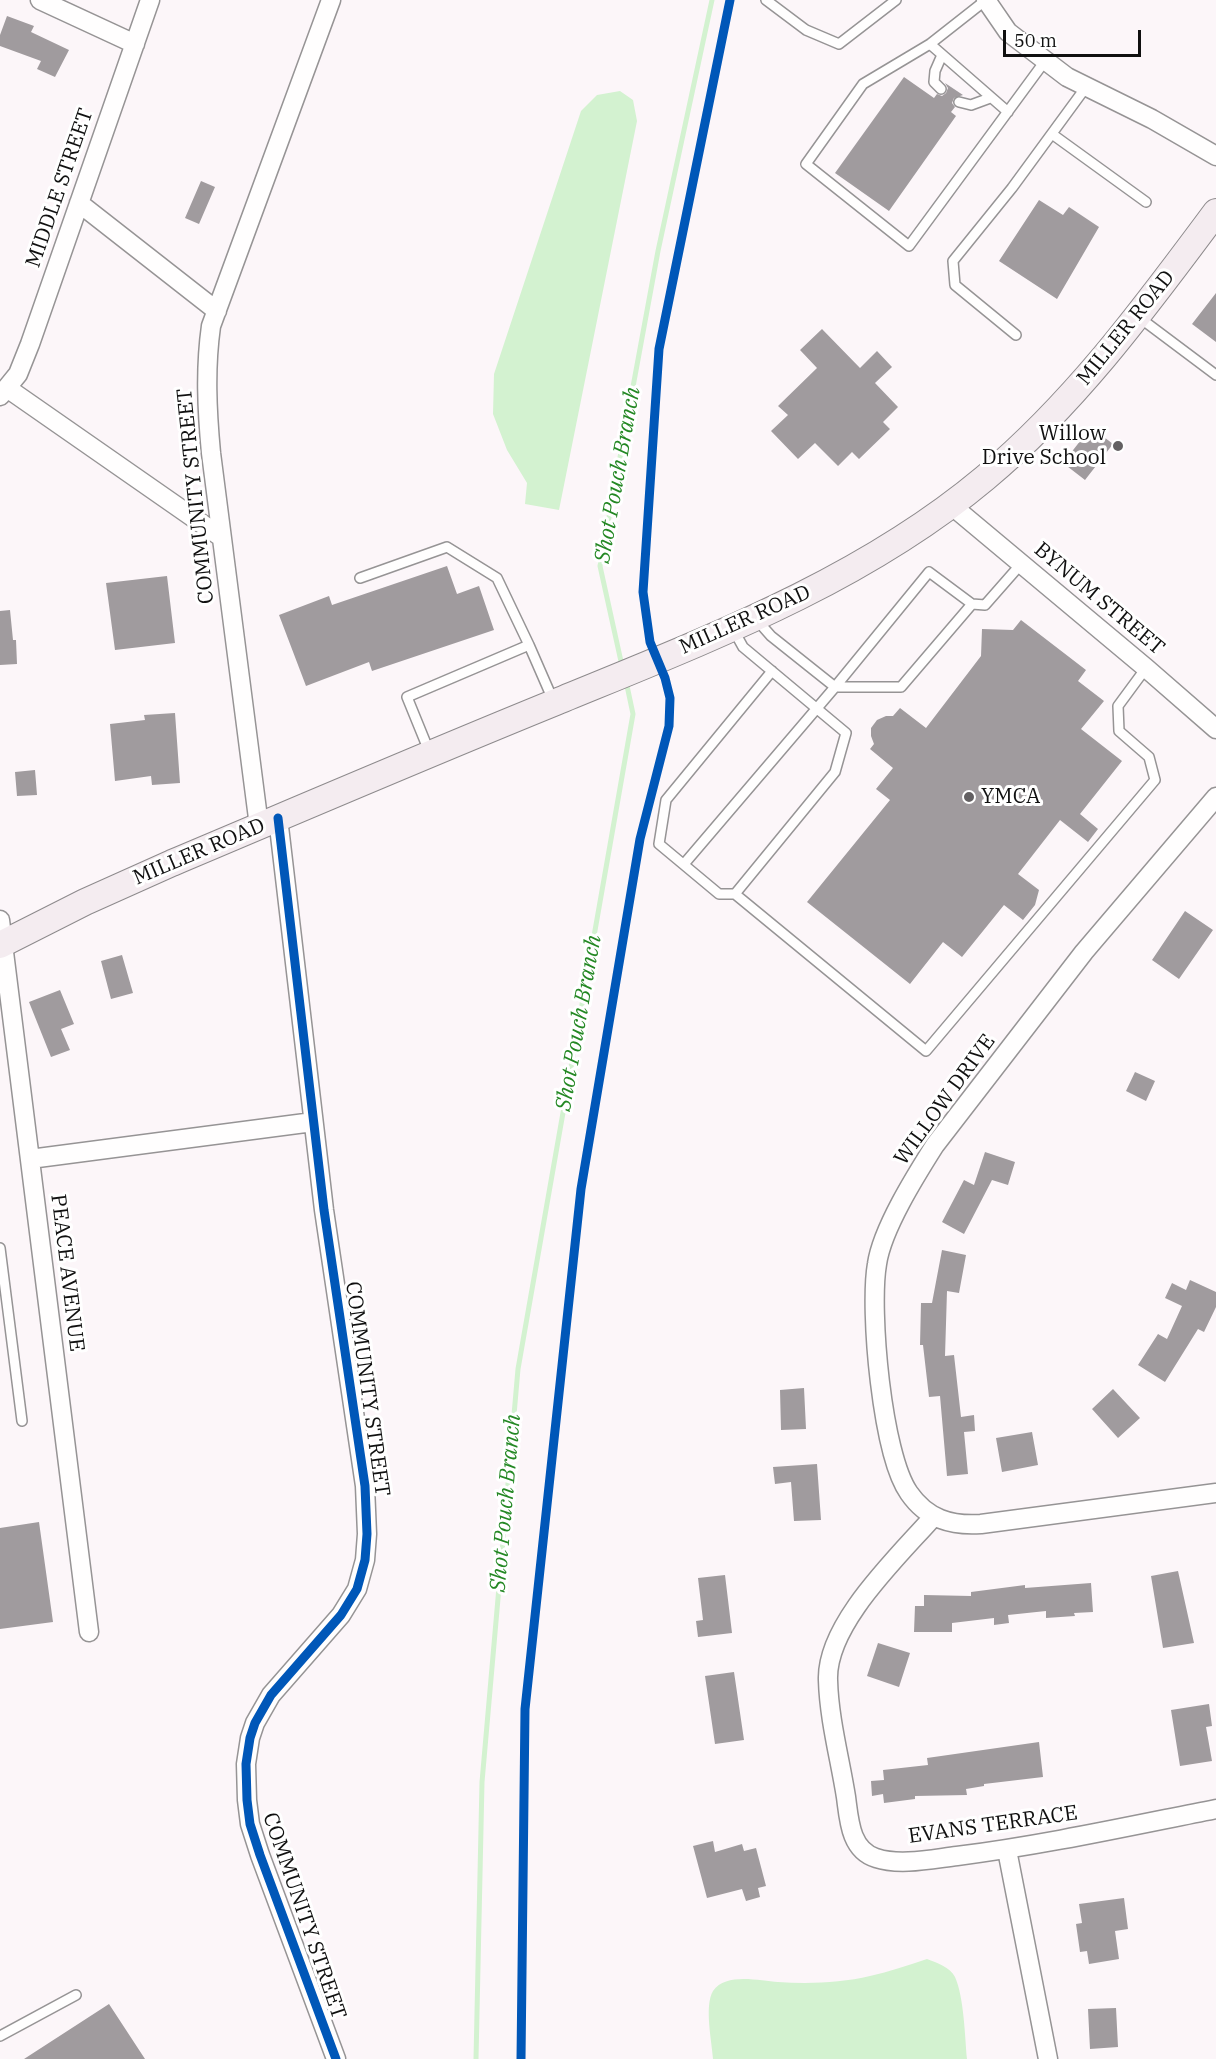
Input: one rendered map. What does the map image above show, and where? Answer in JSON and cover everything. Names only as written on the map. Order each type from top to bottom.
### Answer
[{"type":"main road","name":"MILLER ROAD","points":[[1,936],[609,680],[743,622],[851,570],[951,506],[987,477],[1053,414],[1095,369],[1138,316],[1216,212]]},
{"type":"street","points":[[40,0],[135,44]]},
{"type":"street","name":"MIDDLE STREET","points":[[4,392],[18,374],[30,344],[150,0]]},
{"type":"street","name":"COMMUNITY STREET","points":[[331,0],[212,326],[206,380],[211,453],[221,537],[314,1122],[324,1210],[364,1486],[367,1534],[365,1560],[357,1589],[341,1615],[271,1695],[255,1723],[246,1764],[250,1824],[336,2059]]},
{"type":"street","points":[[986,0],[1008,32],[1067,77],[1152,118],[1216,156]]},
{"type":"street","points":[[79,203],[217,311]]},
{"type":"street","points":[[4,392],[221,537]]},
{"type":"street","name":"BYNUM STREET","points":[[951,506],[1216,729]]},
{"type":"street","name":"WILLOW DRIVE","points":[[1216,797],[1084,952],[962,1109],[917,1173],[881,1245],[874,1286],[882,1401],[891,1445],[899,1473],[909,1492],[934,1516],[960,1525],[981,1524],[1216,1493]]},
{"type":"street","name":"PEACE AVENUE","points":[[1,936],[89,1632]]},
{"type":"street","points":[[30,1158],[314,1122]]},
{"type":"street","name":"EVANS TERRACE","points":[[934,1516],[862,1599],[838,1636],[834,1647],[828,1680],[851,1831],[859,1846],[869,1856],[885,1860],[934,1859],[1007,1850],[1216,1809]]},
{"type":"street","points":[[1007,1850],[1048,2059]]},
{"type":"lane","points":[[766,0],[806,30],[839,44],[896,0]]},
{"type":"lane","points":[[986,0],[930,44],[863,84],[806,164],[909,246],[1046,61]]},
{"type":"lane","points":[[930,44],[1008,112]]},
{"type":"lane","points":[[941,89],[934,82],[935,71],[942,55]]},
{"type":"lane","points":[[1016,335],[955,285],[953,261],[1086,87]]},
{"type":"lane","points":[[958,102],[971,105],[990,98]]},
{"type":"lane","points":[[1052,134],[1146,202]]},
{"type":"lane","points":[[1138,316],[1216,375]]},
{"type":"lane","points":[[360,578],[447,547],[497,578],[554,702]]},
{"type":"lane","points":[[684,864],[835,687],[928,572],[972,604],[986,604],[1021,564]]},
{"type":"lane","points":[[735,894],[836,772],[846,733],[743,647],[743,622],[771,636],[835,687],[901,687],[972,604]]},
{"type":"lane","points":[[430,754],[407,696],[529,645]]},
{"type":"lane","points":[[772,671],[666,800],[659,844],[719,894],[735,894],[926,1051],[1155,780],[1149,757],[1119,731],[1118,706],[1146,668]]},
{"type":"lane","points":[[0,1248],[22,1421]]},
{"type":"lane","points":[[0,2036],[76,1995]]},
{"type":"shaded area","points":[[620,91],[633,100],[637,121],[559,510],[525,504],[527,483],[507,450],[493,414],[494,374],[581,111],[597,95]]},
{"type":"shaded area","points":[[927,1959],[947,1968],[955,1977],[962,2006],[967,2059],[713,2059],[709,2015],[710,1998],[713,1991],[726,1981],[744,1979],[789,1983],[836,1982],[877,1974]]},
{"type":"building","points":[[7,16],[34,26],[31,32],[69,50],[55,77],[37,69],[41,61],[0,46],[0,35]]},
{"type":"building","points":[[904,77],[934,98],[937,94],[942,96],[946,93],[948,88],[945,83],[963,95],[954,98],[952,103],[955,107],[951,112],[956,116],[889,211],[835,173]]},
{"type":"building","points":[[201,181],[215,187],[199,224],[185,218]]},
{"type":"building","points":[[1039,200],[1063,215],[1069,207],[1099,227],[1057,299],[999,261]]},
{"type":"building","points":[[1216,293],[1216,342],[1192,324]]},
{"type":"building","points":[[822,329],[860,368],[877,351],[892,367],[875,383],[898,407],[883,422],[890,429],[859,459],[852,452],[838,466],[815,443],[798,459],[771,431],[788,415],[778,406],[817,368],[800,350]]},
{"type":"building","points":[[1091,427],[1113,444],[1085,480],[1063,463]]},
{"type":"building","points":[[447,566],[457,594],[479,586],[494,630],[372,671],[369,662],[306,686],[279,615],[329,596],[332,605]]},
{"type":"building","points":[[167,576],[175,643],[115,650],[106,583]]},
{"type":"building","points":[[10,610],[13,640],[16,640],[17,664],[0,665],[0,611]]},
{"type":"building","name":"YMCA","points":[[1021,620],[1086,670],[1078,681],[1104,701],[1081,729],[1122,761],[1080,814],[1098,829],[1088,842],[1060,820],[1018,874],[1039,890],[1035,905],[1023,920],[1004,905],[962,957],[943,942],[910,984],[807,902],[890,800],[876,789],[893,768],[870,749],[874,744],[871,728],[877,720],[893,716],[900,708],[926,728],[981,656],[982,629],[1013,630]]},
{"type":"building","points":[[175,713],[180,783],[152,785],[151,776],[115,781],[110,724],[145,720],[144,715]]},
{"type":"building","points":[[35,770],[37,795],[17,796],[15,772]]},
{"type":"building","points":[[1185,911],[1213,930],[1179,979],[1152,960]]},
{"type":"building","points":[[122,955],[133,993],[111,999],[101,961]]},
{"type":"building","points":[[60,990],[74,1024],[61,1029],[70,1050],[51,1057],[29,1002]]},
{"type":"building","points":[[1135,1072],[1155,1081],[1146,1101],[1126,1091]]},
{"type":"building","points":[[985,1152],[1015,1162],[1008,1185],[992,1180],[964,1234],[942,1222],[964,1180],[974,1185]]},
{"type":"building","points":[[942,1250],[966,1255],[959,1293],[947,1291],[945,1356],[954,1355],[961,1417],[974,1415],[975,1431],[964,1432],[968,1474],[947,1476],[940,1396],[929,1397],[923,1345],[920,1345],[921,1303],[932,1303]]},
{"type":"building","points":[[1190,1280],[1216,1292],[1216,1307],[1204,1332],[1198,1329],[1165,1382],[1138,1365],[1158,1334],[1167,1339],[1182,1306],[1165,1298],[1172,1283],[1186,1290]]},
{"type":"building","points":[[804,1388],[806,1429],[781,1430],[780,1390]]},
{"type":"building","points":[[1113,1389],[1140,1418],[1118,1438],[1092,1409]]},
{"type":"building","points":[[1032,1432],[1038,1465],[1002,1472],[996,1438]]},
{"type":"building","points":[[817,1464],[821,1520],[794,1521],[791,1482],[775,1484],[773,1467]]},
{"type":"building","points":[[39,1522],[53,1622],[0,1629],[0,1528]]},
{"type":"building","points":[[1178,1571],[1194,1643],[1163,1648],[1151,1576]]},
{"type":"building","points":[[725,1575],[732,1633],[698,1637],[696,1621],[703,1620],[698,1578]]},
{"type":"building","points":[[1091,1583],[1093,1612],[1046,1618],[1046,1611],[1008,1615],[1009,1623],[994,1625],[994,1618],[952,1623],[952,1632],[914,1632],[915,1606],[924,1606],[924,1595],[971,1596],[971,1592],[1025,1585],[1025,1588]]},
{"type":"building","points":[[878,1643],[910,1653],[899,1687],[867,1676]]},
{"type":"building","points":[[734,1672],[744,1740],[715,1744],[705,1676]]},
{"type":"building","points":[[1209,1704],[1212,1726],[1206,1727],[1212,1761],[1180,1766],[1171,1710]]},
{"type":"building","points":[[1039,1742],[1043,1777],[984,1784],[984,1786],[966,1789],[967,1795],[915,1796],[915,1799],[884,1803],[883,1794],[872,1796],[871,1781],[884,1780],[883,1770],[928,1765],[927,1758]]},
{"type":"building","points":[[713,1841],[715,1852],[742,1844],[744,1851],[756,1848],[766,1886],[758,1888],[760,1897],[746,1901],[742,1889],[707,1898],[693,1846]]},
{"type":"building","points":[[1124,1898],[1128,1929],[1115,1931],[1119,1959],[1089,1964],[1087,1951],[1080,1952],[1076,1924],[1082,1923],[1079,1904]]},
{"type":"building","points":[[109,2004],[145,2059],[24,2059]]},
{"type":"building","points":[[1116,2008],[1118,2047],[1090,2049],[1088,2009]]},
{"type":"waterway","name":"Shot Pouch Branch","points":[[622,666],[600,566],[658,251],[712,0]]},
{"type":"waterway","name":"Shot Pouch Branch","points":[[476,2059],[482,1782],[518,1369],[633,714],[626,681]]},
{"type":"cycle path","points":[[521,2059],[525,1709],[581,1189],[640,839],[669,726],[670,698],[665,678],[650,642],[643,592],[659,349],[730,0]]},
{"type":"cycle path","points":[[278,818],[324,1210],[365,1486],[367,1534],[365,1560],[357,1589],[341,1615],[271,1695],[255,1723],[246,1764],[247,1800],[250,1824],[260,1855],[336,2059]]},
{"type":"place","name":"Willow Drive School","points":[[1118,446]]},
{"type":"place","name":"YMCA","points":[[969,797]]}]
